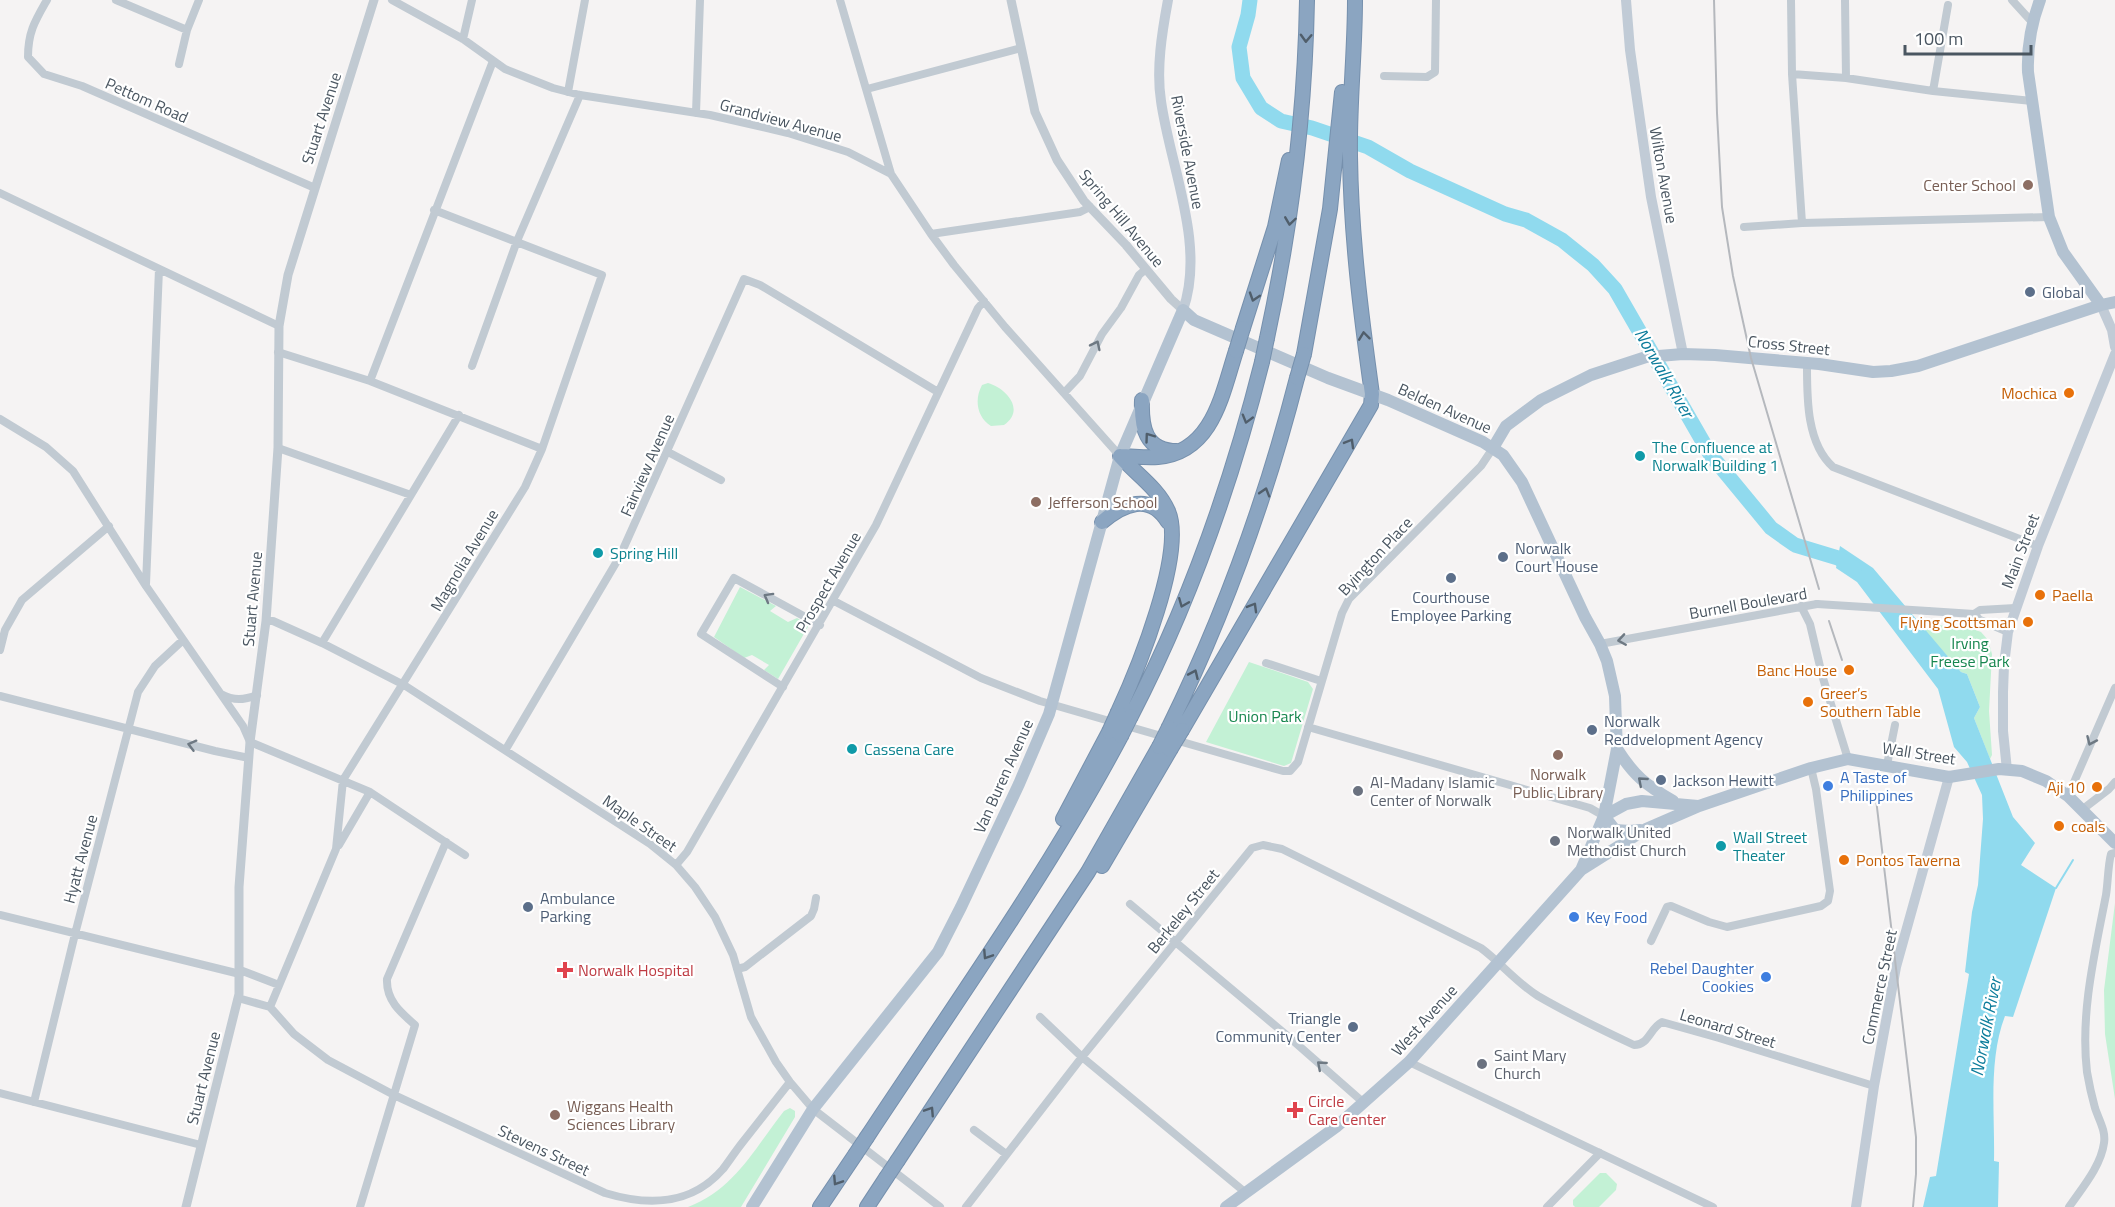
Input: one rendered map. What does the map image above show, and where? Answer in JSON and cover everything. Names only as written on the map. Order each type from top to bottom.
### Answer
[{"type":"highway","points":[[820,1207],[1076,816],[1125,714],[1169,638],[1207,542],[1230,474],[1268,338],[1284,255],[1293,161],[1305,76],[1307,0]]},
{"type":"highway","points":[[867,1207],[1104,845],[1368,413],[1372,394],[1354,248],[1347,93],[1346,0]]},
{"type":"highway","points":[[1175,729],[1249,538],[1278,450],[1304,354],[1320,270],[1347,93],[1355,0]]},
{"type":"highway","points":[[1120,456],[1159,457],[1182,450],[1198,440],[1210,424],[1236,351],[1293,161]]},
{"type":"highway","points":[[1142,400],[1144,431],[1151,441],[1165,450],[1182,450]]},
{"type":"highway","points":[[1120,456],[1161,498],[1169,513],[1172,529],[1167,566],[1154,620],[1125,714]]},
{"type":"highway","points":[[1102,522],[1121,508],[1142,504],[1159,511],[1172,529]]},
{"type":"main road","name":"Riverside Avenue","points":[[1168,0],[1160,62],[1160,98],[1189,241],[1187,290],[1183,310]]},
{"type":"main road","name":"Wilton Avenue","points":[[1626,0],[1631,60],[1651,198],[1683,354]]},
{"type":"main road","points":[[2040,0],[2032,22],[2027,52],[2049,217],[2063,252],[2101,305],[2112,330],[2115,347]]},
{"type":"main road","name":"Cross Street","points":[[1493,448],[1506,426],[1541,400],[1591,375],[1646,357],[1683,354],[1807,363],[1867,371],[1900,370],[2115,302]]},
{"type":"main road","name":"Belden Avenue","points":[[1183,310],[1194,320],[1328,378],[1372,394],[1493,448],[1507,460],[1522,482],[1607,661],[1615,696],[1617,748],[1604,816]]},
{"type":"main road","name":"Van Buren Avenue","points":[[752,1207],[813,1109],[938,952],[1019,784],[1052,705],[1120,456],[1142,400],[1183,310]]},
{"type":"main road","name":"Main Street","points":[[2003,770],[2003,692],[2008,633],[2038,546],[2115,354]]},
{"type":"main road","name":"Wall Street","points":[[1617,748],[1631,771],[1651,788],[1677,803]]},
{"type":"main road","name":"Wall Street","points":[[1581,870],[1646,829],[1699,806],[1810,768],[1848,759],[1949,777],[2003,770],[2022,771],[2046,781],[2068,796],[2115,843]]},
{"type":"main road","name":"Commerce Street","points":[[1856,1207],[1874,1086],[1896,967],[1949,777]]},
{"type":"main road","name":"Wall Street","points":[[1646,829],[1615,830],[1604,816],[1626,804],[1642,801],[1699,806]]},
{"type":"main road","name":"West Avenue","points":[[1226,1207],[1336,1127],[1409,1062],[1581,870],[1604,816]]},
{"type":"street","name":"Pettom Road","points":[[47,0],[32,27],[28,42],[28,57],[44,75],[82,86],[315,188]]},
{"type":"street","points":[[116,0],[187,30]]},
{"type":"street","points":[[179,64],[187,30],[199,0]]},
{"type":"street","name":"Stuart Avenue","points":[[186,1207],[238,998],[240,972],[238,911],[250,742],[266,621],[278,448],[279,326],[288,275],[374,0]]},
{"type":"street","name":"Grandview Avenue","points":[[392,0],[463,39],[505,69],[531,80],[568,92],[759,126],[823,142],[876,164],[891,174],[931,234],[984,301],[1120,456]]},
{"type":"street","points":[[463,39],[472,0]]},
{"type":"street","points":[[568,92],[585,0]]},
{"type":"street","points":[[696,113],[700,0]]},
{"type":"street","points":[[840,0],[891,174]]},
{"type":"street","name":"Spring Hill Avenue","points":[[1011,0],[1035,112],[1057,160],[1090,207],[1183,310]]},
{"type":"street","points":[[1384,76],[1427,78],[1435,72],[1436,0]]},
{"type":"street","points":[[1791,0],[1792,74],[1802,223]]},
{"type":"street","points":[[1845,0],[1846,78]]},
{"type":"street","points":[[2012,0],[2032,22]]},
{"type":"street","points":[[1933,91],[1948,5]]},
{"type":"street","points":[[867,89],[1021,48]]},
{"type":"street","points":[[370,381],[493,61]]},
{"type":"street","points":[[1792,74],[1846,78],[1933,91],[2032,101]]},
{"type":"street","points":[[472,366],[517,242],[580,94]]},
{"type":"street","points":[[0,193],[279,326]]},
{"type":"street","points":[[931,234],[1080,213],[1090,207]]},
{"type":"street","points":[[434,210],[517,242]]},
{"type":"street","points":[[1744,227],[1802,223],[2049,217]]},
{"type":"street","name":"Magnolia Avenue","points":[[336,849],[343,780],[525,487],[542,449],[602,275],[517,242]]},
{"type":"street","points":[[146,586],[159,269]]},
{"type":"street","points":[[1064,393],[1080,376],[1102,334],[1121,308],[1139,275],[1146,269]]},
{"type":"street","name":"Fairview Avenue","points":[[506,749],[620,556],[744,279],[760,285],[938,392]]},
{"type":"street","name":"Prospect Avenue","points":[[676,865],[687,852],[834,601],[886,505],[978,308],[984,301]]},
{"type":"street","points":[[278,352],[370,381],[542,449]]},
{"type":"street","points":[[1807,363],[1808,414],[1817,441],[1833,467],[2038,546]]},
{"type":"street","points":[[322,643],[459,415]]},
{"type":"street","points":[[1,422],[46,447],[63,461],[80,482],[146,586],[243,726],[250,742],[370,792],[465,855]]},
{"type":"street","points":[[278,448],[411,495]]},
{"type":"street","name":"Byington Place","points":[[1052,705],[1283,771],[1290,771],[1298,762],[1342,613],[1349,599],[1481,466],[1493,448]]},
{"type":"street","points":[[668,452],[721,480]]},
{"type":"street","points":[[0,650],[4,630],[22,600],[109,526]]},
{"type":"street","points":[[783,687],[701,634],[734,578],[820,625]]},
{"type":"street","points":[[834,601],[981,678],[1052,705]]},
{"type":"street","name":"Burnell Boulevard","points":[[1600,644],[1817,604],[1974,614],[1980,610],[2016,608]]},
{"type":"street","points":[[1801,606],[1810,624],[1822,675],[1848,759]]},
{"type":"street","name":"Burnell Boulevard","points":[[1974,614],[1980,620],[2008,633]]},
{"type":"street","name":"Maple Street","points":[[266,621],[273,621],[322,643],[404,685],[650,844],[676,865],[695,887],[715,917],[728,943],[751,1017],[790,1082],[813,1109],[940,1207]]},
{"type":"street","name":"Hyatt Avenue","points":[[34,1102],[138,692],[155,666],[183,640]]},
{"type":"street","points":[[1266,663],[1321,681]]},
{"type":"street","points":[[2068,796],[2115,688]]},
{"type":"street","points":[[219,692],[231,699],[242,700],[257,695]]},
{"type":"street","points":[[0,696],[249,758]]},
{"type":"street","points":[[1887,765],[1895,725]]},
{"type":"street","points":[[1308,727],[1590,808],[1604,816]]},
{"type":"street","points":[[1651,941],[1667,907],[1671,906],[1726,927],[1821,906],[1828,901],[1830,891],[1816,789],[1810,768]]},
{"type":"street","points":[[2083,809],[2115,783]]},
{"type":"street","name":"Magnolia Avenue","points":[[279,985],[336,849],[370,792]]},
{"type":"street","points":[[360,1207],[415,1025],[397,1010],[386,991],[387,979],[446,842]]},
{"type":"street","name":"Berkeley Street","points":[[966,1207],[1082,1058],[1252,848],[1263,845],[1282,849],[1481,948],[1499,962]]},
{"type":"street","points":[[2069,1207],[2101,1157],[2105,1134],[2087,1074],[2084,1038],[2099,925],[2110,872],[2109,860],[2111,854],[2115,852]]},
{"type":"street","points":[[737,969],[745,967],[810,915],[816,898]]},
{"type":"street","points":[[1130,904],[1365,1103]]},
{"type":"street","points":[[0,915],[240,972],[279,985],[270,1007],[238,998]]},
{"type":"street","name":"Leonard Street","points":[[1499,962],[1513,977],[1538,995],[1634,1045],[1640,1045],[1645,1041],[1655,1025],[1662,1022],[1874,1086]]},
{"type":"street","name":"Stevens Street","points":[[270,1007],[294,1034],[328,1060],[394,1095],[605,1193],[639,1204],[683,1197],[705,1185],[722,1169],[790,1082]]},
{"type":"street","points":[[1040,1017],[1082,1058],[1246,1193]]},
{"type":"street","points":[[1409,1062],[1713,1207]]},
{"type":"street","points":[[0,1093],[201,1144]]},
{"type":"street","points":[[974,1130],[1006,1154]]},
{"type":"street","points":[[2105,1134],[2115,1130]]},
{"type":"street","points":[[1547,1207],[1600,1154]]},
{"type":"green space","points":[[988,383],[1001,390],[1011,400],[1013,413],[1004,425],[991,426],[983,418],[978,408],[978,396],[982,385]]},
{"type":"green space","points":[[740,587],[776,606],[770,611],[788,622],[797,618],[809,625],[778,679],[764,670],[769,665],[752,655],[744,658],[714,637]]},
{"type":"green space","name":"Irving Freese Park","points":[[1919,624],[1968,627],[1981,632],[1988,640],[1992,654],[1989,711],[1992,755],[1990,759],[1974,718],[1980,707],[1967,674],[1961,672]]},
{"type":"green space","name":"Union Park","points":[[1249,662],[1308,682],[1313,689],[1291,763],[1284,766],[1206,742]]},
{"type":"green space","points":[[2115,903],[2115,1099],[2105,1034],[2104,990]]},
{"type":"green space","points":[[790,1108],[795,1111],[795,1117],[741,1207],[688,1207],[719,1190],[731,1179],[784,1111]]},
{"type":"green space","points":[[1600,1173],[1606,1173],[1617,1184],[1616,1190],[1599,1207],[1575,1207],[1573,1200]]},
{"type":"water","points":[[1840,546],[1873,568],[1961,672],[1967,674],[1980,707],[1974,718],[2013,817],[2035,843],[2021,865],[2056,888],[2013,1017],[2005,1016],[1996,1051],[1994,1161],[1999,1162],[1998,1207],[1923,1207],[1930,1177],[1936,1176],[1969,974],[1965,972],[1972,912],[1978,885],[1983,819],[1982,795],[1967,762],[1954,747],[1938,689],[1857,582],[1836,568]]},
{"type":"waterway","name":"Norwalk River","points":[[1250,0],[1239,47],[1243,78],[1261,108],[1281,121],[1312,128],[1368,147],[1410,171],[1505,214],[1526,220],[1562,240],[1593,265],[1615,289],[1710,454],[1771,528],[1795,545],[1838,558],[1854,568]]},
{"type":"waterway","points":[[2056,888],[2073,860]]},
{"type":"railway","points":[[1714,0],[1722,207],[1733,276],[1751,358],[1819,589]]},
{"type":"railway","points":[[1829,621],[1842,660]]},
{"type":"railway","points":[[1876,799],[1916,1137],[1913,1207]]},
{"type":"place","name":"Center School","points":[[2028,185]]},
{"type":"place","name":"Global","points":[[2030,292]]},
{"type":"place","name":"Mochica","points":[[2069,393]]},
{"type":"place","name":"The Confluence at Norwalk Building 1","points":[[1640,456]]},
{"type":"place","name":"Jefferson School","points":[[1036,502]]},
{"type":"place","name":"Spring Hill","points":[[598,553]]},
{"type":"place","name":"Norwalk Court House","points":[[1503,557]]},
{"type":"place","name":"Courthouse Employee Parking","points":[[1451,578]]},
{"type":"place","name":"Paella","points":[[2040,595]]},
{"type":"place","name":"Flying Scottsman","points":[[2028,622]]},
{"type":"place","name":"Banc House","points":[[1849,670]]},
{"type":"place","name":"Greer’s Southern Table","points":[[1808,702]]},
{"type":"place","name":"Norwalk Reddvelopment Agency","points":[[1592,730]]},
{"type":"place","name":"Cassena Care","points":[[852,749]]},
{"type":"place","name":"Norwalk Public Library","points":[[1558,755]]},
{"type":"place","name":"Jackson Hewitt","points":[[1661,780]]},
{"type":"place","name":"A Taste of Philippines","points":[[1828,786]]},
{"type":"place","name":"Aji 10","points":[[2097,787]]},
{"type":"place","name":"Al-Madany Islamic Center of Norwalk","points":[[1358,791]]},
{"type":"place","name":"coals","points":[[2059,826]]},
{"type":"place","name":"Norwalk United Methodist Church","points":[[1555,841]]},
{"type":"place","name":"Wall Street Theater","points":[[1721,846]]},
{"type":"place","name":"Pontos Taverna","points":[[1844,860]]},
{"type":"place","name":"Ambulance Parking","points":[[528,907]]},
{"type":"place","name":"Key Food","points":[[1574,917]]},
{"type":"place","name":"Norwalk Hospital","points":[[565,970]]},
{"type":"place","name":"Rebel Daughter Cookies","points":[[1766,977]]},
{"type":"place","name":"Triangle Community Center","points":[[1353,1027]]},
{"type":"place","name":"Saint Mary Church","points":[[1482,1064]]},
{"type":"place","name":"Circle Care Center","points":[[1295,1110]]},
{"type":"place","name":"Wiggans Health Sciences Library","points":[[555,1115]]}]
